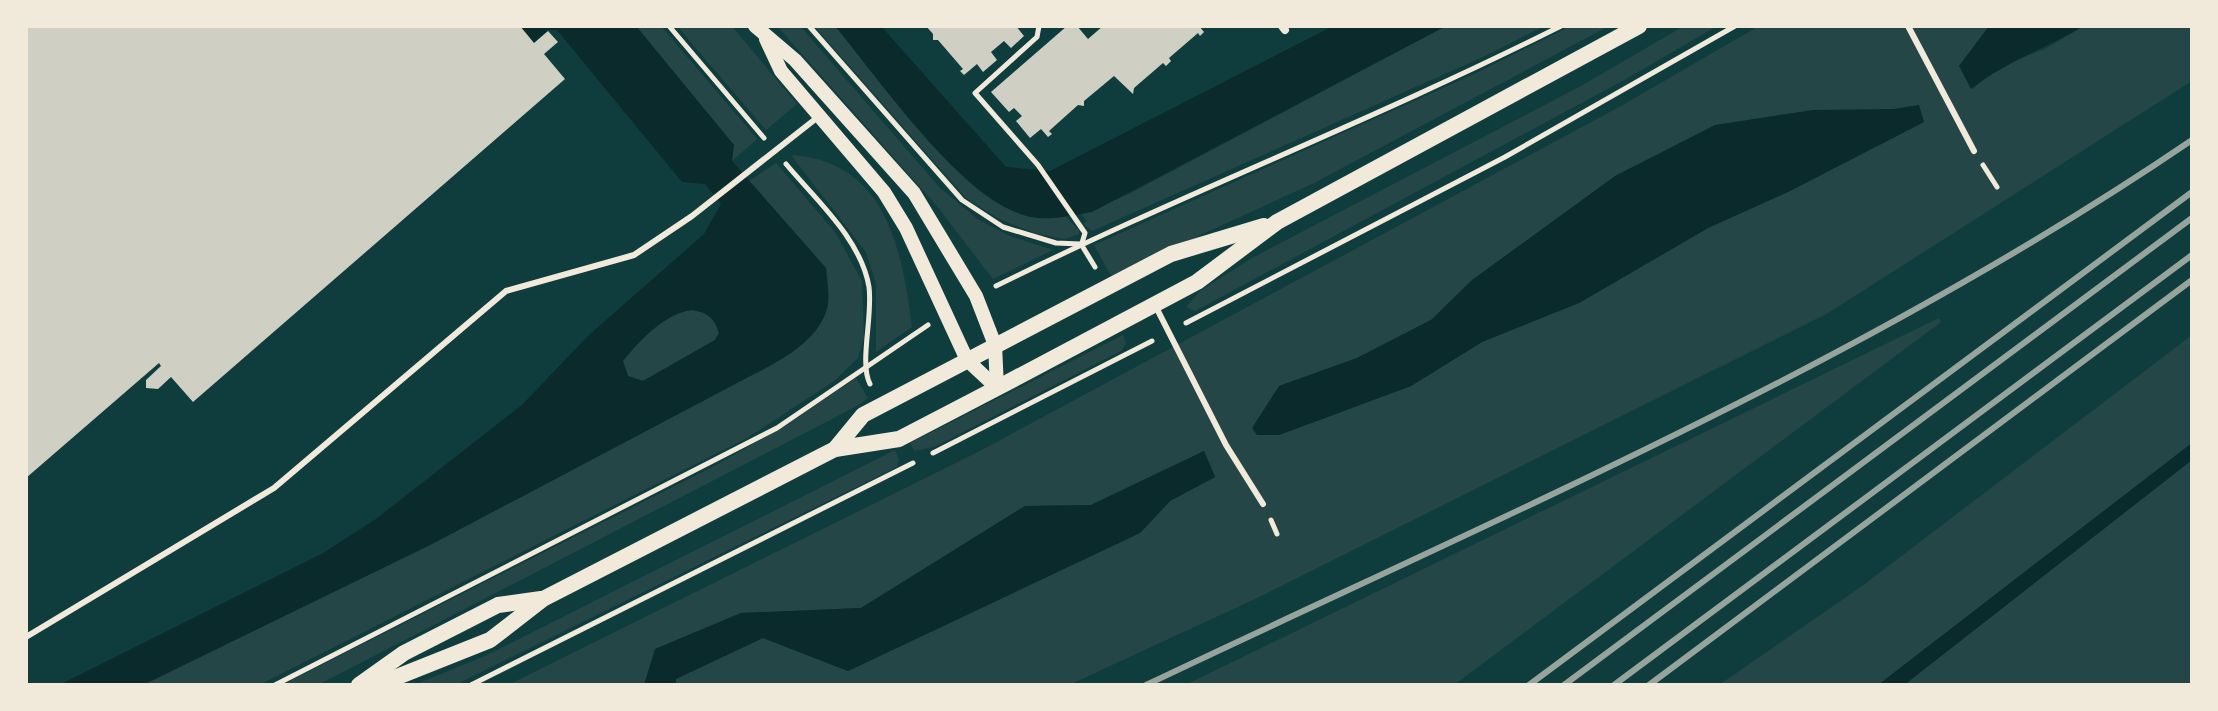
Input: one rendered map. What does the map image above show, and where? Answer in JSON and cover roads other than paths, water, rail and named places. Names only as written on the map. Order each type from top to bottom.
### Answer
[{"type":"main road","points":[[377,685],[490,640],[543,599],[835,449],[899,439],[997,388],[1197,282],[1277,222],[1639,26]]},
{"type":"main road","points":[[835,449],[863,415],[881,404],[1171,254],[1277,222]]},
{"type":"main road","points":[[359,685],[404,653],[498,605],[543,599]]},
{"type":"street","points":[[755,26],[766,39],[795,60],[914,193],[976,296],[995,345],[997,388]]},
{"type":"street","points":[[766,39],[781,71],[884,192],[906,228],[943,314],[967,360],[997,388]]},
{"type":"lane","points":[[1908,26],[1974,151]]},
{"type":"lane","points":[[26,637],[274,488],[506,291],[634,255],[692,216],[818,117]]},
{"type":"lane","points":[[1155,304],[1226,445],[1263,504]]},
{"type":"railway","points":[[1146,685],[1547,497],[1811,365],[1941,295],[2068,220],[2192,140]]},
{"type":"railway","points":[[1529,685],[2192,192]]},
{"type":"railway","points":[[1564,685],[2192,218]]},
{"type":"railway","points":[[1614,685],[2192,255]]},
{"type":"railway","points":[[1649,685],[2192,280]]}]
